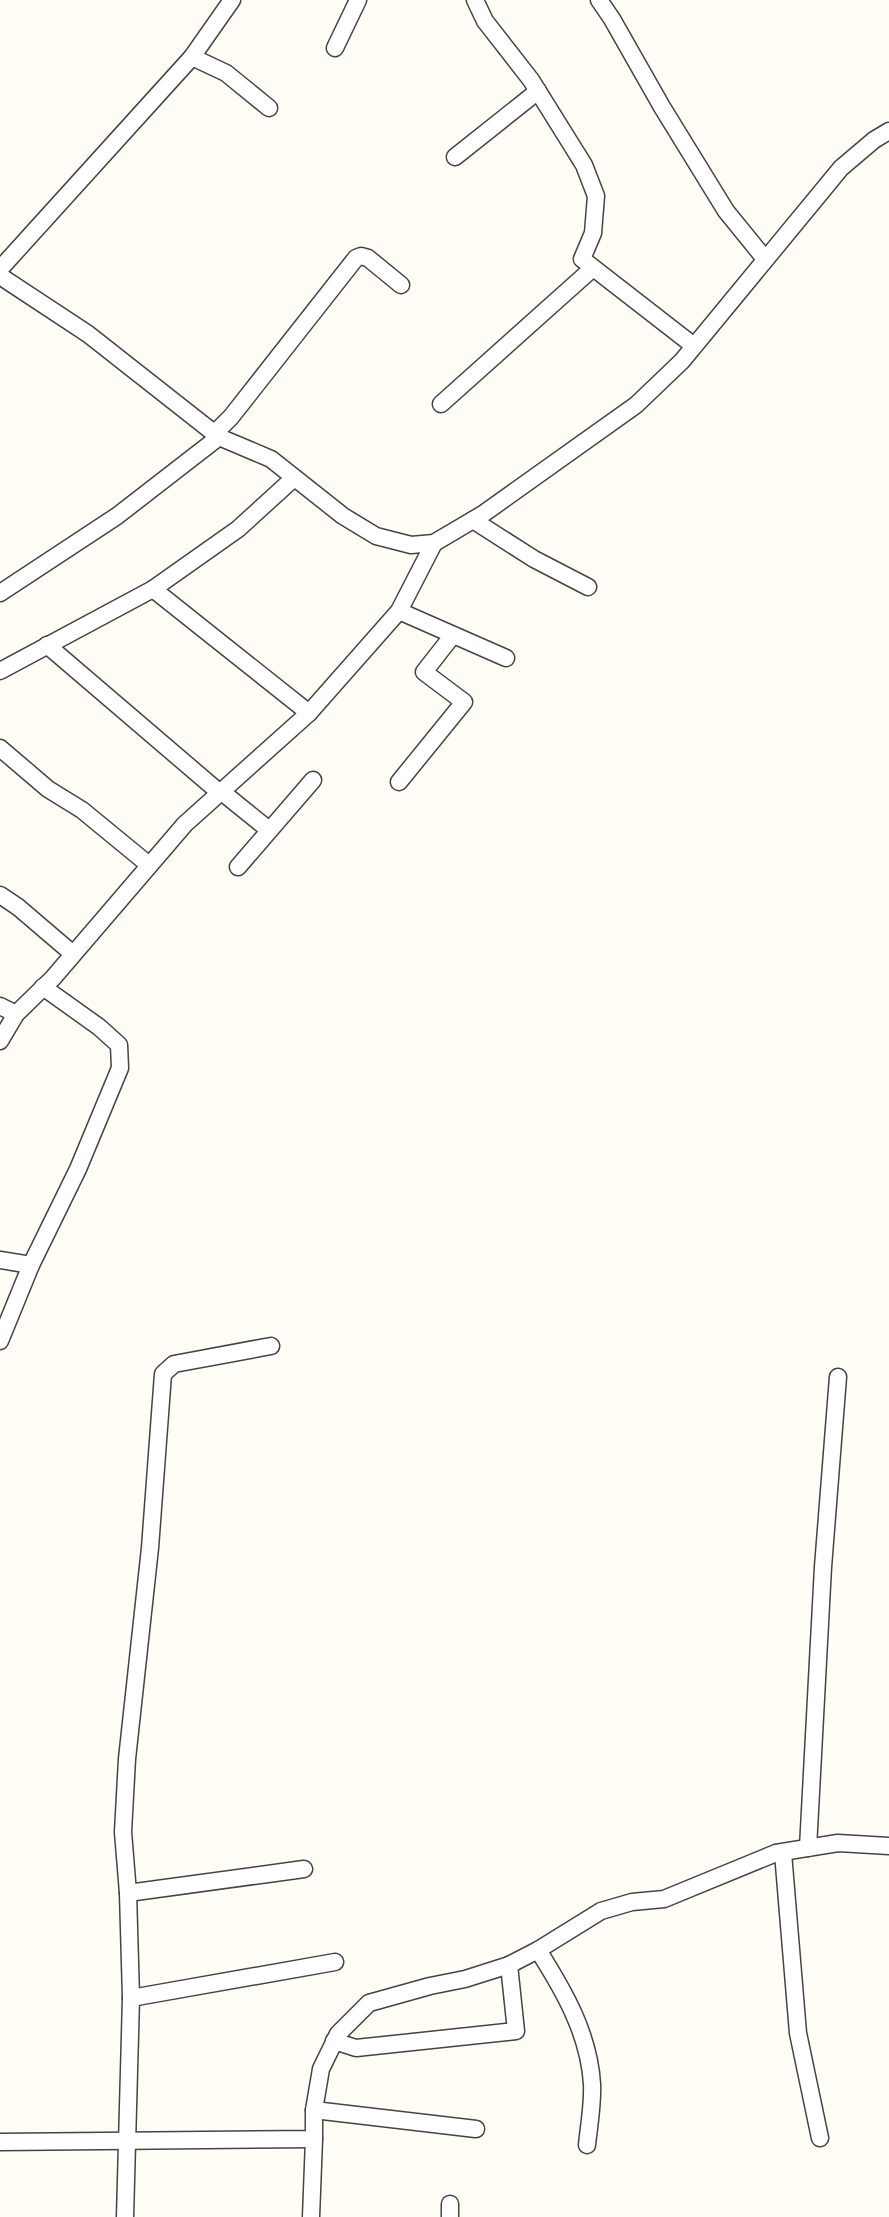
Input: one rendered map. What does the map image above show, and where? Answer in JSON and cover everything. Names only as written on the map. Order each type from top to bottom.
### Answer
[{"type":"street","points":[[0,269],[192,56],[232,0]]},
{"type":"street","points":[[335,48],[358,0]]},
{"type":"street","points":[[475,0],[485,21],[538,91],[584,165],[596,196],[593,232],[582,259],[694,346]]},
{"type":"street","points":[[599,0],[726,210],[765,259]]},
{"type":"street","points":[[192,56],[226,73],[269,108]]},
{"type":"street","points":[[456,157],[538,91]]},
{"type":"street","points":[[0,276],[88,334],[217,435],[271,459],[343,516],[376,536],[411,544],[434,543],[473,520],[556,464],[636,405],[682,360],[841,168],[874,140],[889,131]]},
{"type":"street","points":[[0,593],[117,516],[217,435],[356,258],[361,256],[368,258],[401,285]]},
{"type":"street","points":[[441,404],[593,268]]},
{"type":"street","points":[[0,671],[153,589],[238,529],[294,478]]},
{"type":"street","points":[[473,520],[534,559],[588,587]]},
{"type":"street","points":[[0,1040],[16,1014],[73,954],[185,824],[309,713],[399,611],[434,543]]},
{"type":"street","points":[[153,589],[309,713]]},
{"type":"street","points":[[399,611],[506,658]]},
{"type":"street","points":[[399,782],[464,702],[424,672],[453,635]]},
{"type":"street","points":[[47,645],[221,793],[269,830]]},
{"type":"street","points":[[0,748],[48,789],[82,810],[149,865]]},
{"type":"street","points":[[238,867],[313,780]]},
{"type":"street","points":[[0,896],[18,907],[73,954]]},
{"type":"street","points":[[0,1341],[31,1264],[78,1169],[120,1068],[119,1044],[99,1027],[43,987]]},
{"type":"street","points":[[0,1006],[16,1014]]},
{"type":"street","points":[[0,1260],[31,1264]]},
{"type":"street","points":[[125,2217],[131,1998],[128,1893],[123,1832],[127,1759],[150,1548],[163,1374],[174,1364],[271,1346]]},
{"type":"street","points":[[808,1848],[823,1567],[838,1377]]},
{"type":"street","points":[[311,2217],[314,2110],[320,2069],[338,2034],[369,2003],[430,1986],[465,1979],[509,1964],[538,1950],[601,1911],[632,1902],[664,1899],[776,1853],[838,1843],[889,1846]]},
{"type":"street","points":[[783,1852],[798,2033],[820,2138]]},
{"type":"street","points":[[128,1893],[304,1869]]},
{"type":"street","points":[[538,1950],[561,1986],[579,2024],[592,2084],[588,2145]]},
{"type":"street","points":[[131,1998],[336,1962]]},
{"type":"street","points":[[334,2041],[356,2048],[516,2031],[509,1964]]},
{"type":"street","points":[[314,2110],[476,2129]]},
{"type":"street","points":[[0,2142],[314,2139]]}]
